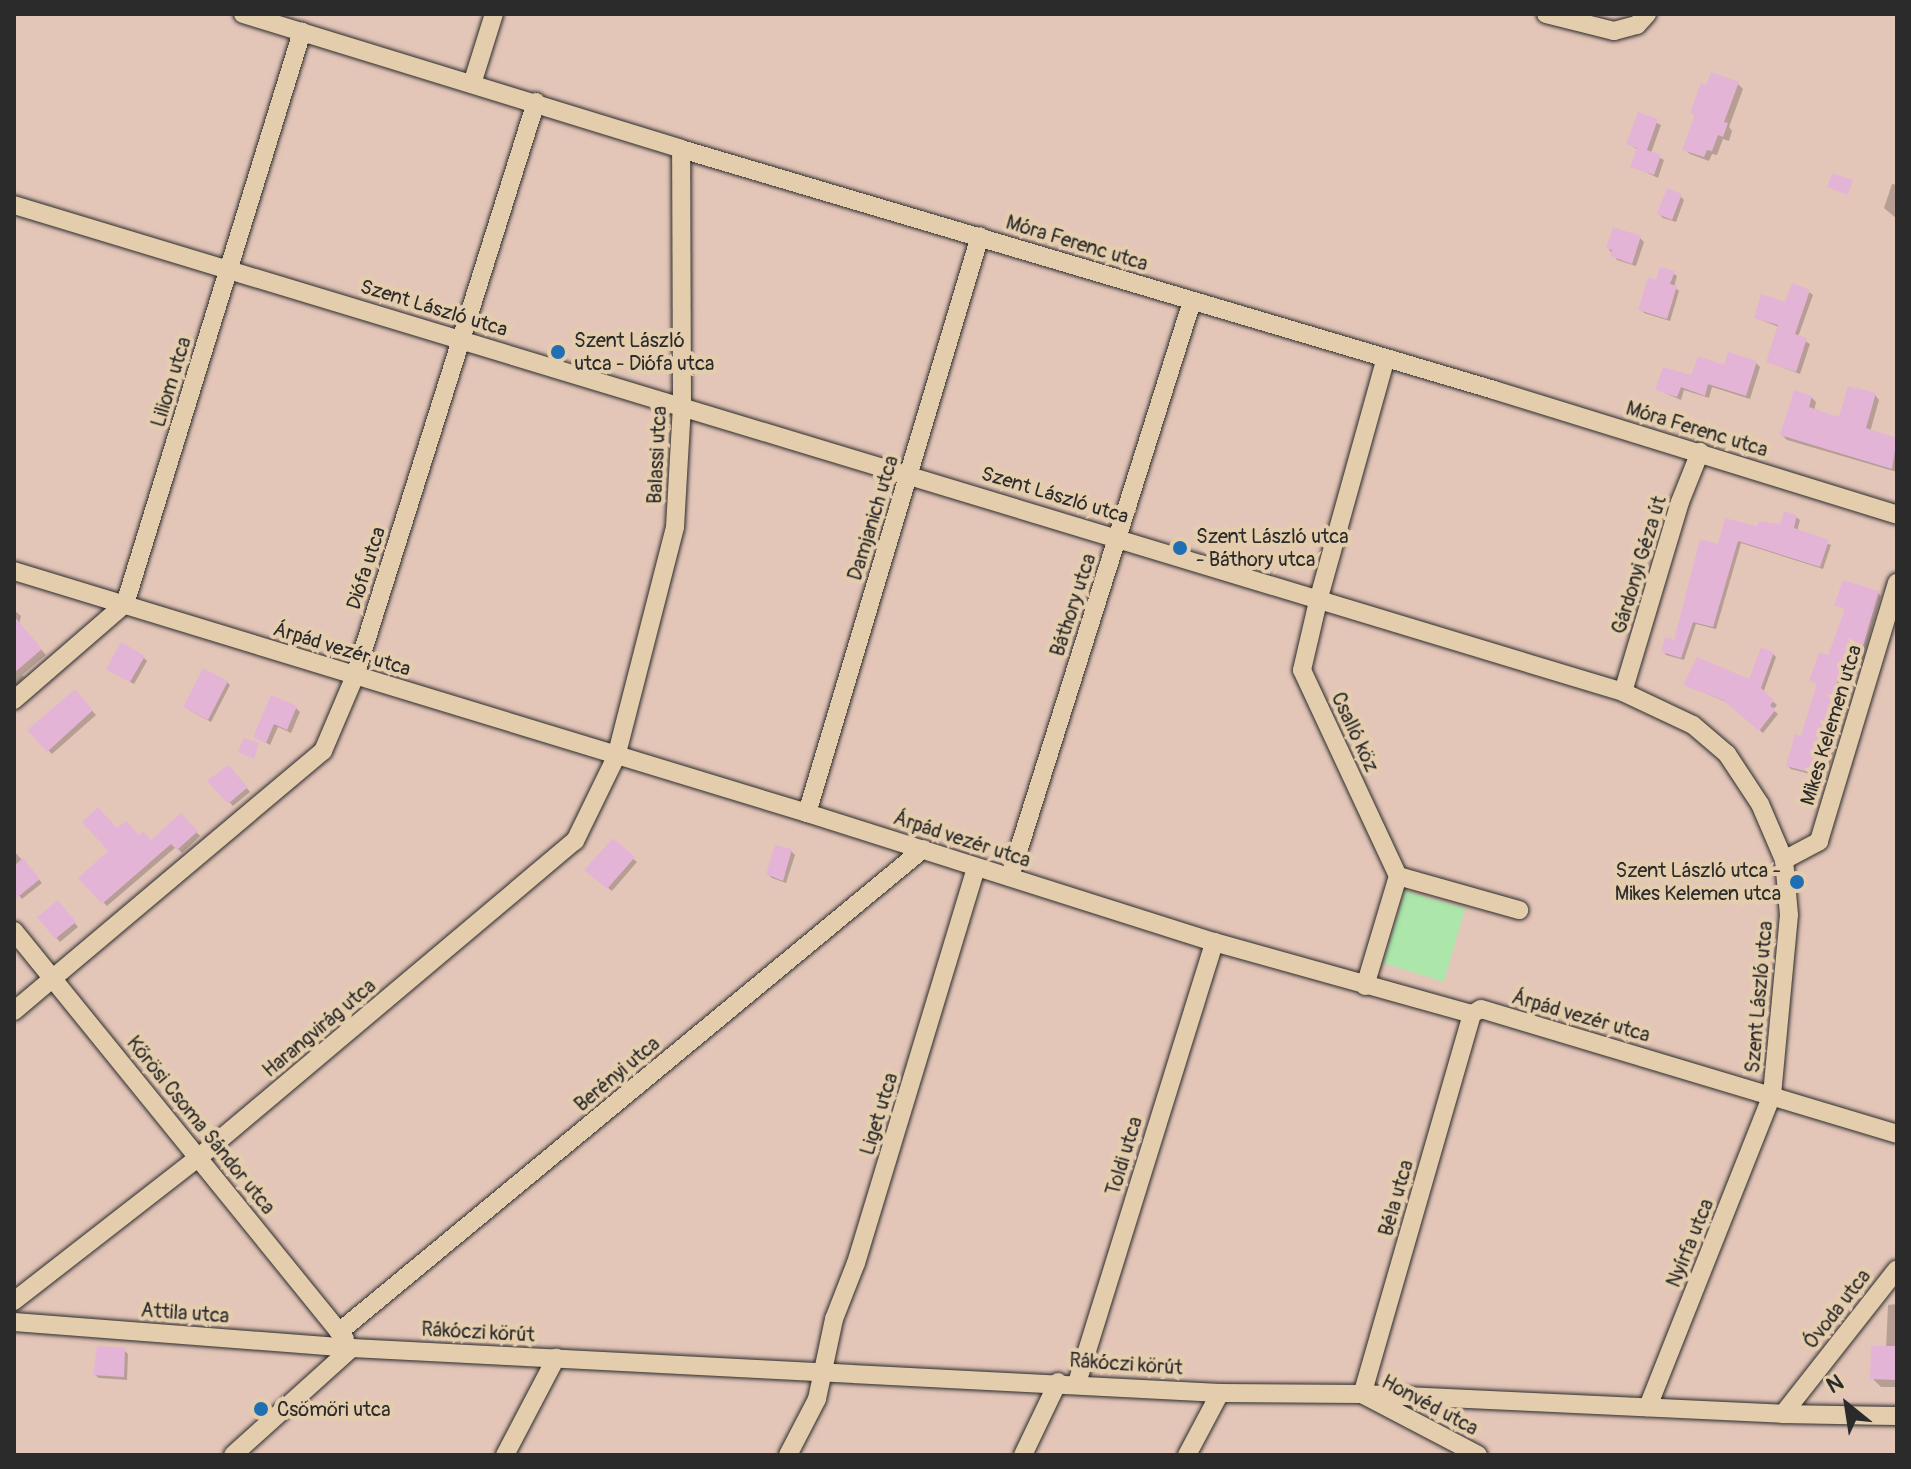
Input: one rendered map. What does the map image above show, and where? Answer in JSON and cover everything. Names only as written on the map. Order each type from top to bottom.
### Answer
[{"type":"street","name":"Móra Ferenc utca","points":[[243,14],[681,149],[1700,452],[1897,515]]},
{"type":"street","points":[[472,84],[494,14]]},
{"type":"street","points":[[1546,14],[1614,31],[1637,25],[1647,14]]},
{"type":"street","name":"Liliom utca","points":[[125,604],[302,32]]},
{"type":"street","name":"Diófa utca","points":[[14,1011],[323,751],[355,676],[536,102]]},
{"type":"street","name":"Balassi utca","points":[[616,757],[675,527],[682,405],[681,149]]},
{"type":"street","name":"Szent László utca","points":[[14,205],[1623,692],[1693,725],[1727,754],[1760,804],[1784,860],[1789,915],[1772,1095]]},
{"type":"street","name":"Damjanich utca","points":[[807,813],[980,236]]},
{"type":"street","name":"Báthory utca","points":[[1010,877],[1192,301]]},
{"type":"street","name":"Csalló köz","points":[[1386,358],[1318,601],[1302,670],[1398,876]]},
{"type":"street","name":"Gárdonyi Géza út","points":[[1623,692],[1680,502],[1700,452]]},
{"type":"street","name":"Árpád vezér utca","points":[[14,571],[807,813],[1214,942],[1472,1014],[1481,1009],[1897,1134]]},
{"type":"street","name":"Mikes Kelemen utca","points":[[1784,860],[1819,841],[1897,583]]},
{"type":"street","points":[[14,700],[125,604]]},
{"type":"street","name":"Harangvirág utca","points":[[14,1301],[198,1158],[575,841],[616,757]]},
{"type":"street","name":"Berényi utca","points":[[339,1332],[923,849]]},
{"type":"street","name":"Liget utca","points":[[788,1455],[817,1399],[834,1319],[856,1263],[976,868]]},
{"type":"street","points":[[1365,986],[1398,876],[1519,910]]},
{"type":"street","name":"Kőrösi Csoma Sándor utca","points":[[14,931],[352,1348]]},
{"type":"street","name":"Toldi utca","points":[[1023,1455],[1067,1382],[1214,942]]},
{"type":"street","name":"Béla utca","points":[[1362,1394],[1472,1014]]},
{"type":"street","name":"Nyírfa utca","points":[[1648,1407],[1772,1095]]},
{"type":"street","name":"Óvoda utca","points":[[1783,1414],[1897,1269]]},
{"type":"street","name":"Attila utca","points":[[14,1322],[352,1348]]},
{"type":"street","points":[[233,1455],[352,1348]]},
{"type":"street","name":"Rákóczi körút","points":[[352,1348],[1067,1382],[1220,1393],[1362,1394],[1783,1414],[1897,1416]]},
{"type":"street","points":[[505,1455],[556,1358]]},
{"type":"street","points":[[1187,1455],[1220,1393]]},
{"type":"street","name":"Honvéd utca","points":[[1362,1394],[1478,1455]]},
{"type":"green space","points":[[1405,891],[1465,908],[1444,982],[1383,963]]},
{"type":"building","points":[[1711,72],[1739,82],[1724,122],[1728,123],[1723,137],[1718,135],[1712,151],[1707,150],[1704,157],[1682,150],[1695,114],[1690,113],[1701,83],[1706,85]]},
{"type":"building","points":[[1638,112],[1658,119],[1647,150],[1661,155],[1654,175],[1630,167],[1637,148],[1626,144]]},
{"type":"building","points":[[1832,173],[1853,180],[1848,195],[1827,187]]},
{"type":"building","points":[[1667,188],[1682,194],[1672,220],[1657,214]]},
{"type":"building","points":[[1613,227],[1641,236],[1632,264],[1610,256],[1612,250],[1606,248]]},
{"type":"building","points":[[1660,267],[1675,271],[1670,284],[1677,286],[1667,319],[1638,310],[1648,277],[1656,280]]},
{"type":"building","points":[[1792,283],[1810,290],[1795,334],[1807,338],[1796,372],[1766,362],[1778,325],[1754,318],[1761,294],[1785,302]]},
{"type":"building","points":[[1728,352],[1757,361],[1746,396],[1708,384],[1705,396],[1681,387],[1677,397],[1655,390],[1663,367],[1691,375],[1698,356],[1724,365]]},
{"type":"building","points":[[1848,386],[1876,393],[1866,428],[1897,438],[1892,469],[1780,435],[1794,390],[1812,396],[1809,407],[1839,417]]},
{"type":"building","points":[[1784,511],[1797,515],[1794,528],[1829,540],[1820,567],[1738,541],[1713,627],[1693,622],[1681,658],[1661,652],[1665,637],[1674,640],[1700,539],[1718,544],[1725,518],[1757,526],[1759,521],[1780,524]]},
{"type":"building","points":[[1843,580],[1879,591],[1859,660],[1845,656],[1829,710],[1841,713],[1827,767],[1818,764],[1816,774],[1786,766],[1795,734],[1801,736],[1817,683],[1809,681],[1819,652],[1828,655],[1845,609],[1834,605]]},
{"type":"building","points":[[14,616],[42,649],[14,673]]},
{"type":"building","points":[[121,642],[145,656],[130,682],[106,669]]},
{"type":"building","points":[[1761,647],[1774,652],[1761,688],[1774,700],[1770,706],[1776,709],[1759,731],[1723,700],[1683,685],[1697,657],[1749,679]]},
{"type":"building","points":[[203,668],[228,681],[208,720],[183,707]]},
{"type":"building","points":[[75,689],[93,710],[47,752],[27,730]]},
{"type":"building","points":[[271,695],[297,706],[287,730],[274,724],[266,743],[253,737]]},
{"type":"building","points":[[243,738],[259,743],[254,759],[238,752]]},
{"type":"building","points":[[228,765],[248,787],[228,804],[207,781]]},
{"type":"building","points":[[98,807],[117,828],[126,821],[139,835],[143,831],[151,840],[181,813],[198,831],[177,850],[171,844],[102,904],[78,878],[108,851],[82,822]]},
{"type":"building","points":[[613,838],[635,857],[607,889],[584,870]]},
{"type":"building","points":[[775,845],[792,849],[783,881],[766,874]]},
{"type":"building","points":[[23,858],[40,879],[14,900],[14,866]]},
{"type":"building","points":[[58,900],[76,922],[55,939],[37,917]]},
{"type":"building","points":[[97,1346],[125,1348],[124,1377],[93,1375]]},
{"type":"building","points":[[1871,1346],[1897,1346],[1897,1380],[1870,1379]]},
{"type":"place","name":"Szent László utca - Diófa utca","points":[[558,352]]},
{"type":"place","name":"Szent László utca - Báthory utca","points":[[1180,548]]},
{"type":"place","name":"Szent László utca - Mikes Kelemen utca","points":[[1797,882]]},
{"type":"place","name":"Csömöri utca","points":[[261,1409]]}]
